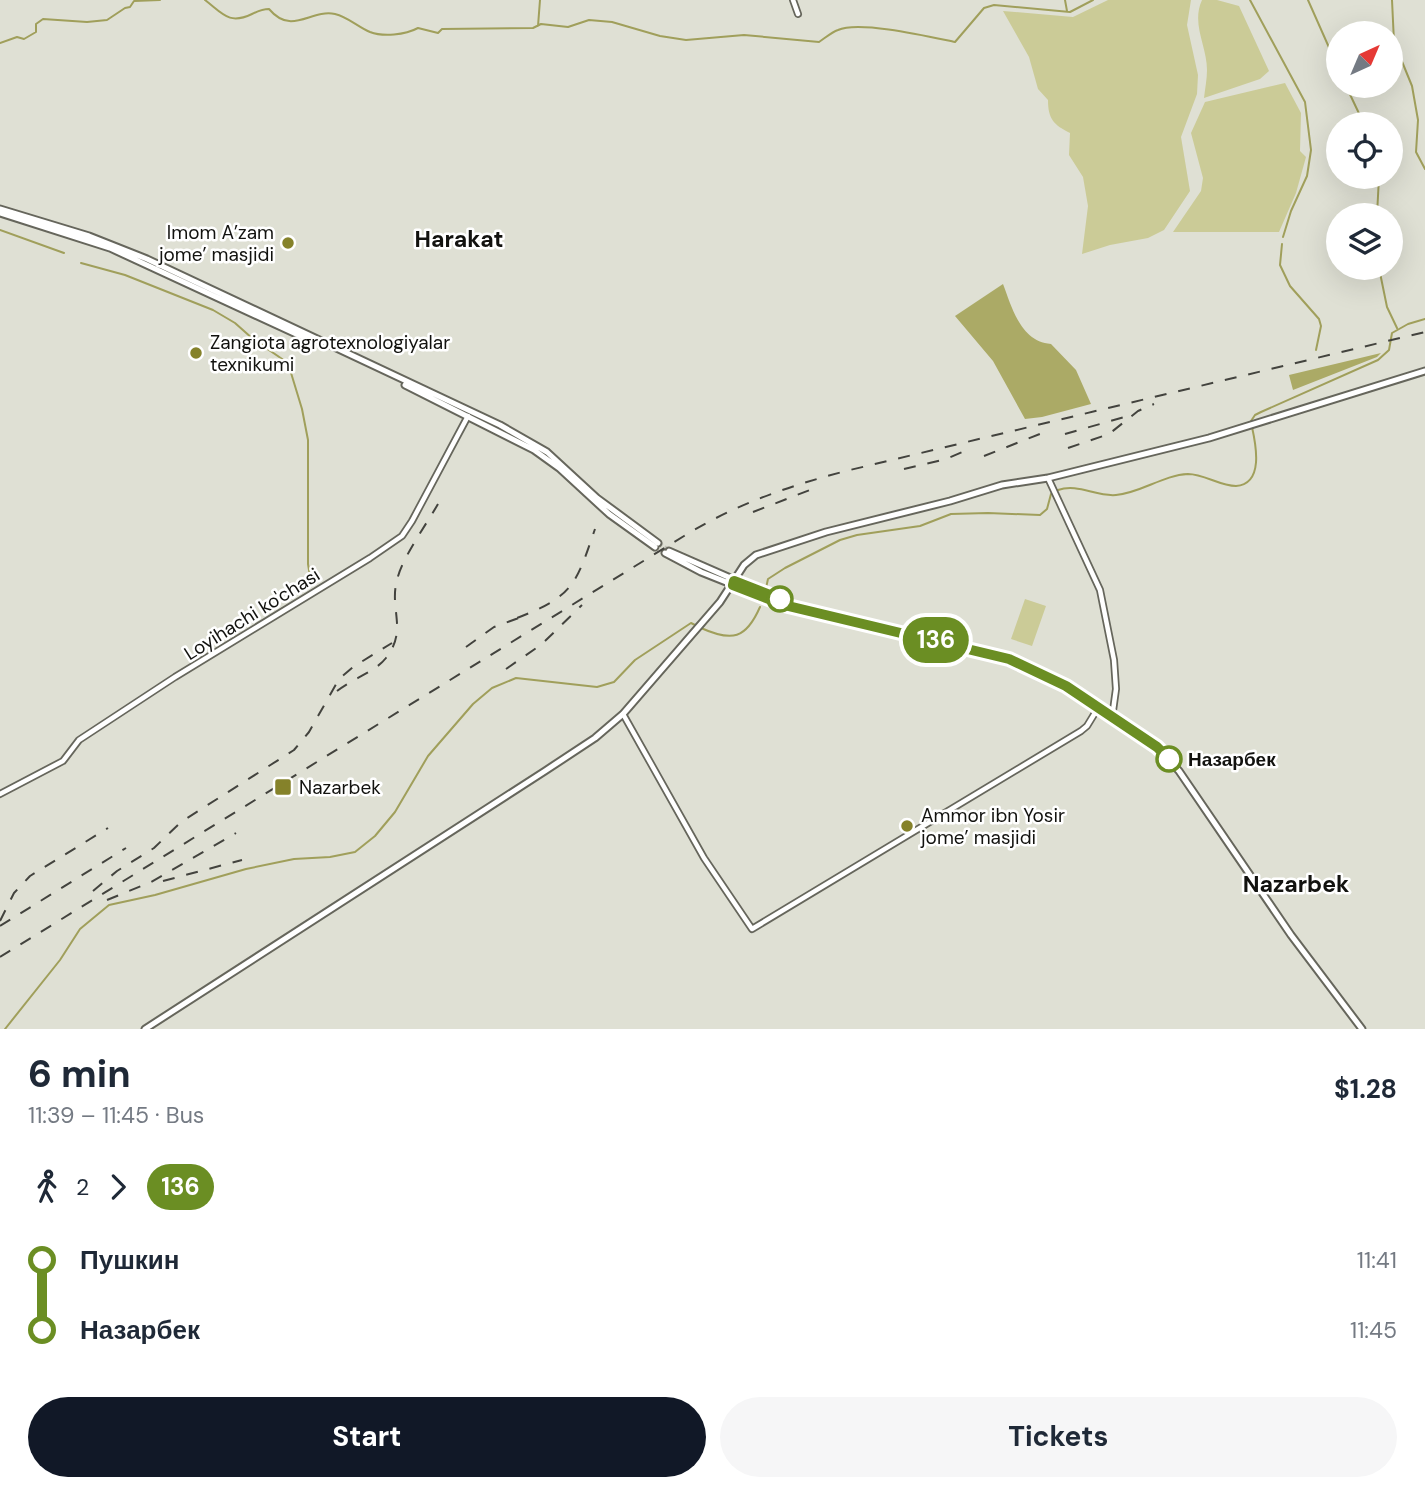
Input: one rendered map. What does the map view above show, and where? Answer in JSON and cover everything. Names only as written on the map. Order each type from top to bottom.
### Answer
[{"type":"main road","points":[[0,211],[146,262],[469,414],[500,425],[547,452],[597,498],[657,545]]},
{"type":"main road","points":[[145,1029],[595,738],[623,714],[702,623],[749,560],[765,551],[1002,485],[1048,478],[1248,427],[1425,371]]},
{"type":"main road","points":[[668,552],[784,605],[1009,659],[1051,678],[1157,747],[1179,771],[1291,935],[1362,1029]]},
{"type":"street","points":[[793,0],[799,14]]},
{"type":"street","name":"Loyihachi ko'chasi","points":[[0,794],[63,761],[79,740],[402,536],[469,414]]},
{"type":"street","points":[[1048,478],[1100,590],[1114,660],[1116,689],[1112,718]]},
{"type":"street","points":[[623,714],[704,858],[752,929],[1081,731],[1098,708]]},
{"type":"green space","points":[[1108,0],[1191,0],[1187,25],[1198,75],[1197,94],[1181,137],[1190,191],[1164,230],[1148,238],[1110,245],[1082,254],[1088,206],[1083,177],[1069,155],[1070,133],[1056,124],[1051,117],[1048,100],[1038,89],[1029,57],[1003,11],[1073,17]]},
{"type":"green space","points":[[1202,0],[1217,0],[1239,6],[1269,71],[1260,79],[1204,98],[1207,70],[1198,18]]},
{"type":"green space","points":[[1285,83],[1301,113],[1300,151],[1306,157],[1296,193],[1279,232],[1173,232],[1201,191],[1203,178],[1191,133],[1205,102]]},
{"type":"green space","points":[[1025,599],[1046,606],[1032,646],[1011,639]]},
{"type":"shaded area","points":[[1003,284],[1019,322],[1032,337],[1051,344],[1076,370],[1091,404],[1025,419],[993,361],[955,316]]},
{"type":"shaded area","points":[[1381,353],[1377,357],[1293,390],[1289,375]]},
{"type":"waterway","points":[[0,43],[17,37],[24,39],[36,32],[36,24],[43,19],[87,22],[107,20],[130,7],[134,1],[160,0]]},
{"type":"waterway","points":[[205,0],[232,18],[267,9],[277,17],[293,21],[326,13],[344,17],[370,32],[387,35],[401,34],[418,28],[438,33],[442,29],[533,28],[541,24],[568,27],[589,20],[612,22],[660,36],[686,40],[744,35],[819,42],[848,27],[895,30],[955,42],[984,8],[994,5],[1070,12],[1093,0]]},
{"type":"waterway","points":[[538,26],[540,0]]},
{"type":"waterway","points":[[1065,0],[1067,11]]},
{"type":"waterway","points":[[1250,0],[1305,102],[1311,150],[1307,176],[1283,237]]},
{"type":"waterway","points":[[1308,0],[1326,41]]},
{"type":"waterway","points":[[1392,0],[1394,42],[1412,86],[1418,120],[1416,152],[1425,169]]},
{"type":"waterway","points":[[1352,98],[1358,112]]},
{"type":"waterway","points":[[1378,189],[1378,203]]},
{"type":"waterway","points":[[0,230],[64,253]]},
{"type":"waterway","points":[[1282,244],[1280,265],[1290,286],[1319,319],[1321,326],[1316,350]]},
{"type":"waterway","points":[[81,263],[125,275],[213,310],[288,363],[308,440],[308,564],[311,582]]},
{"type":"waterway","points":[[1381,280],[1387,307],[1397,328]]},
{"type":"waterway","points":[[1251,421],[1261,412],[1378,360],[1389,350],[1392,333],[1425,319]]},
{"type":"waterway","points":[[1058,490],[1073,488],[1109,495],[1125,494],[1170,477],[1188,474],[1224,484],[1245,484],[1251,478],[1256,462],[1252,427]]},
{"type":"waterway","points":[[766,588],[768,579],[840,540],[920,526],[951,514],[1040,515],[1047,509],[1051,494]]},
{"type":"waterway","points":[[701,628],[721,635],[737,635],[749,626],[760,607]]},
{"type":"waterway","points":[[5,1029],[60,960],[80,929],[109,905],[246,869],[294,859],[330,857],[355,852],[375,836],[395,812],[428,756],[473,704],[492,688],[516,678],[597,687],[614,682],[635,660],[691,623],[695,625]]},
{"type":"tunnel","points":[[658,543],[669,551]]},
{"type":"railway","points":[[0,957],[684,536],[744,505],[806,482],[850,470],[1425,332]]},
{"type":"railway","points":[[1068,448],[1109,434],[1138,411],[1154,404]]},
{"type":"railway","points":[[1065,434],[1128,416]]},
{"type":"railway","points":[[984,456],[1050,430]]},
{"type":"railway","points":[[904,469],[946,459],[967,450]]},
{"type":"railway","points":[[753,512],[815,488]]},
{"type":"railway","points":[[337,691],[376,667],[392,648],[397,629],[397,580],[409,552],[438,504]]},
{"type":"railway","points":[[517,618],[551,603],[570,586],[583,563],[595,529]]},
{"type":"railway","points":[[506,669],[542,644],[582,605]]},
{"type":"railway","points":[[466,647],[494,627],[524,616]]},
{"type":"railway","points":[[93,891],[117,871],[154,848],[181,822],[294,750],[309,732],[339,679],[392,643]]},
{"type":"railway","points":[[0,921],[14,893],[30,876],[108,828]]},
{"type":"railway","points":[[107,900],[151,882],[236,833]]},
{"type":"railway","points":[[0,926],[126,848]]},
{"type":"railway","points":[[163,881],[242,860]]},
{"type":"bus line","name":"136","points":[[780,599],[734,581],[733,585],[784,605],[930,638],[1009,659],[1034,669],[1066,686],[1157,747],[1169,759]]},
{"type":"place","name":"Imom A’zam jome’ masjidi","points":[[288,243]]},
{"type":"place","name":"Zangiota agrotexnologiyalar texnikumi","points":[[196,353]]},
{"type":"place","name":"Назарбек","points":[[1169,759]]},
{"type":"place","name":"Nazarbek","points":[[283,787]]},
{"type":"place","name":"Ammor ibn Yosir jome’ masjidi","points":[[907,826]]},
{"type":"district","name":"Harakat","points":[[459,239]]},
{"type":"district","name":"Nazarbek","points":[[1296,884]]}]
